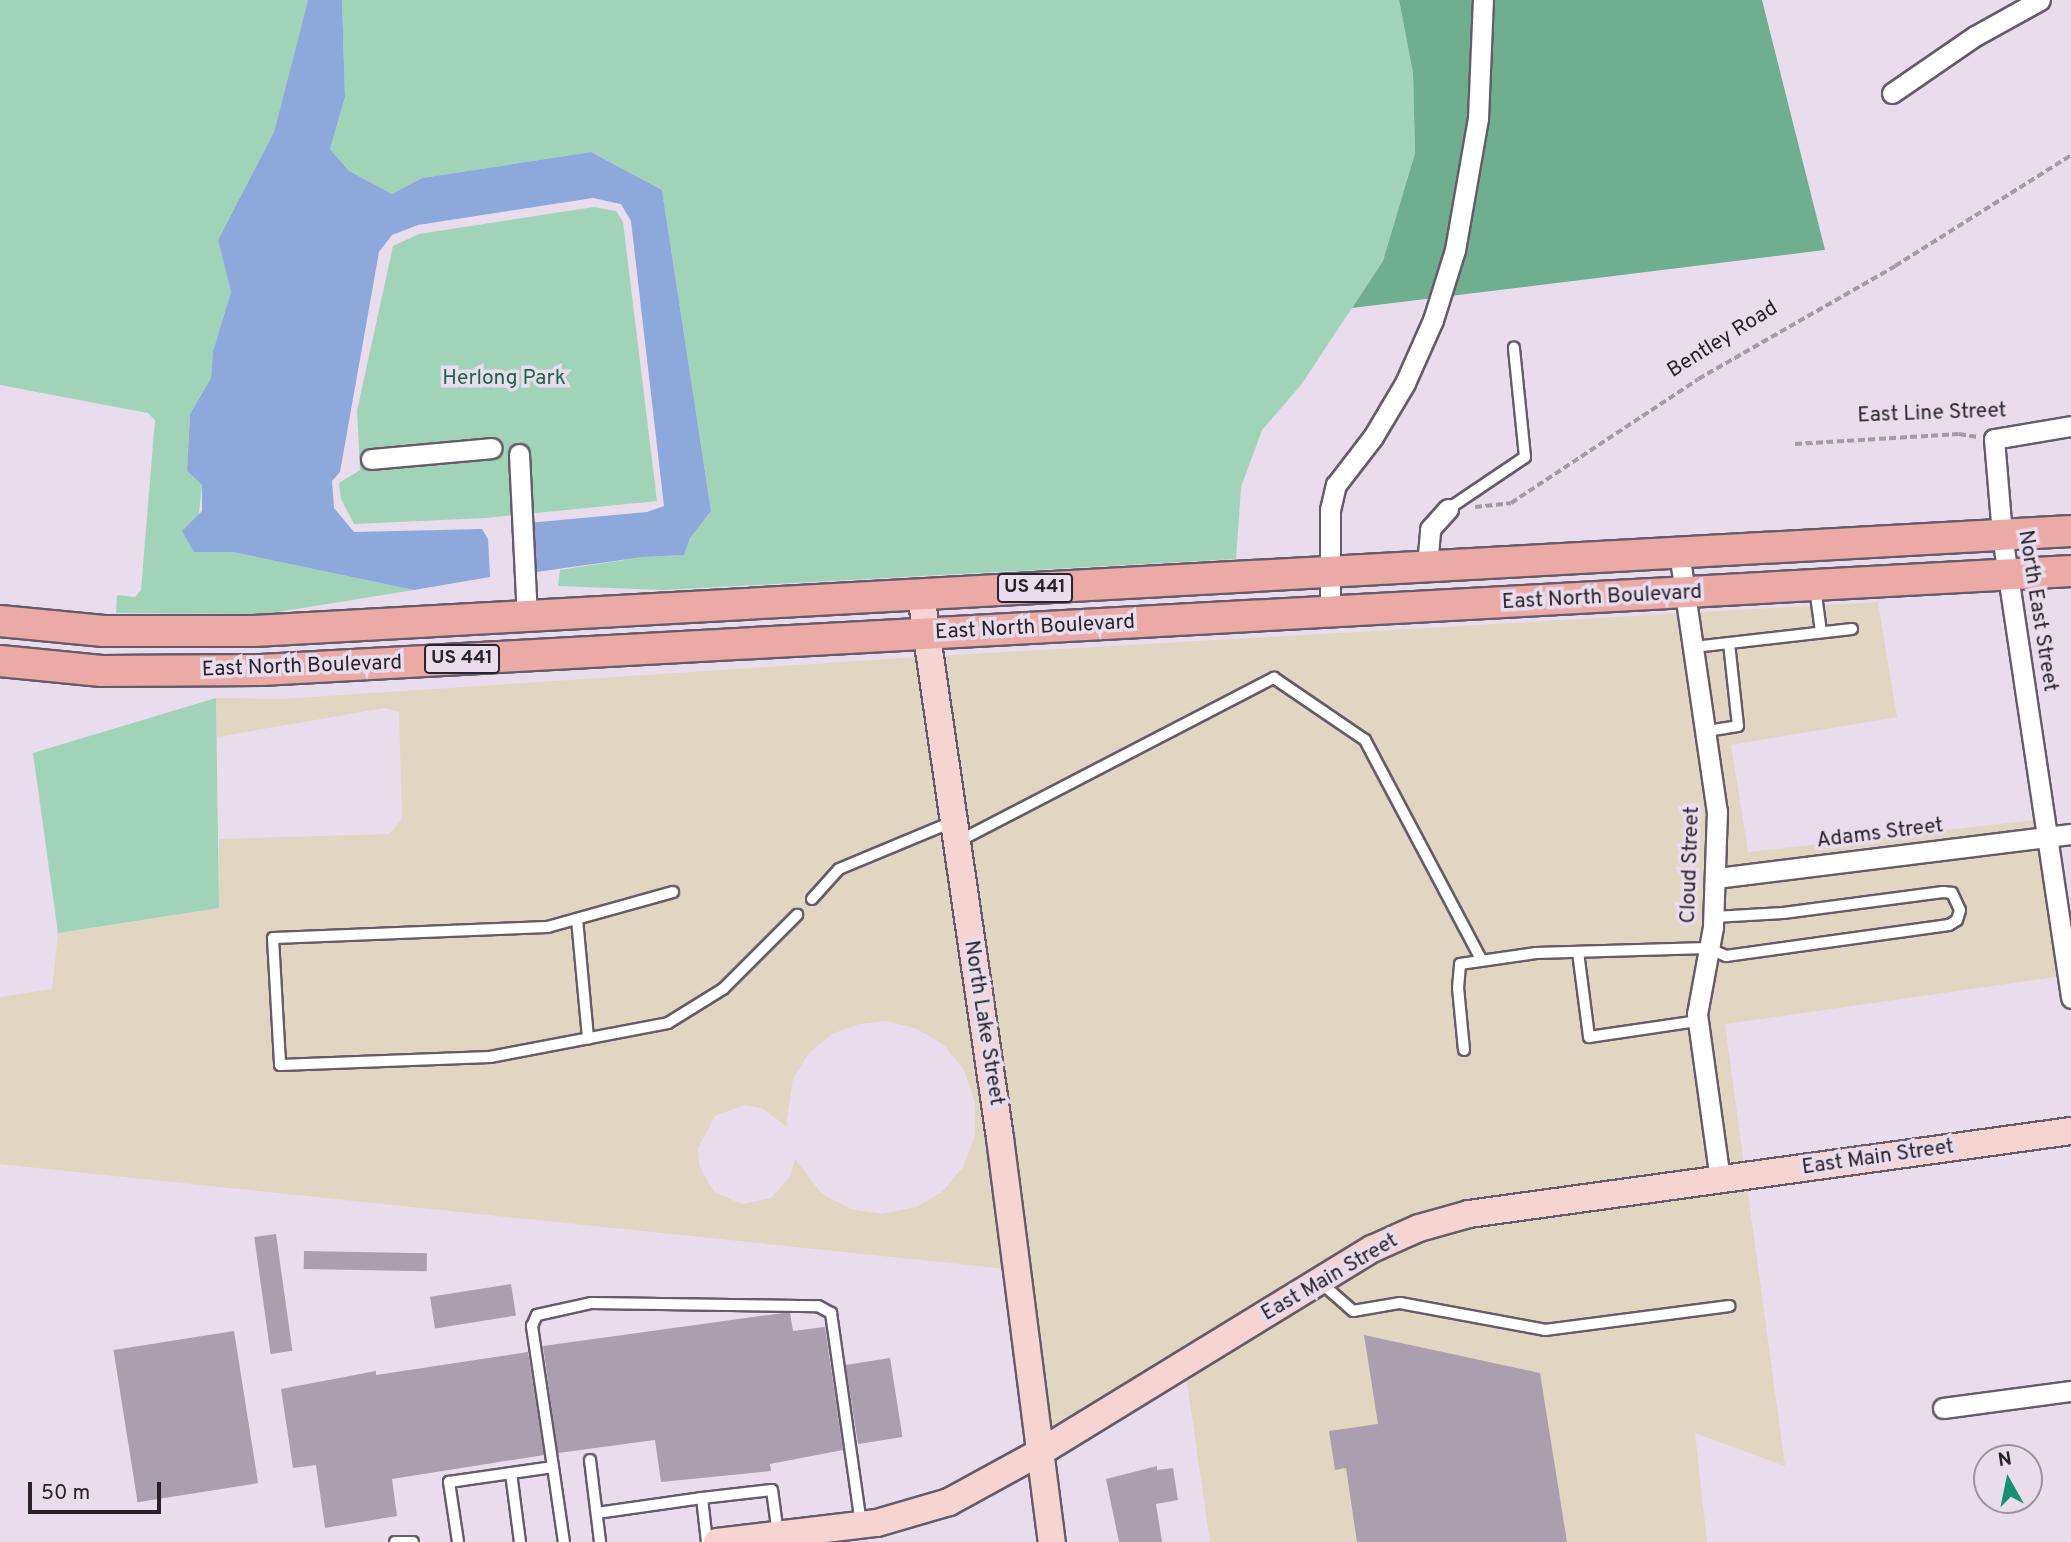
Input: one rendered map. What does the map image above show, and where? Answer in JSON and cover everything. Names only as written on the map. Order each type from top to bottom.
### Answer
[{"type":"main road","name":"East North Boulevard","points":[[0,621],[176,632],[527,616],[2071,531]]},
{"type":"main road","name":"East North Boulevard","points":[[0,661],[176,672],[528,656],[2071,571]]},
{"type":"main road","name":"North Lake Street","points":[[921,595],[924,634],[1042,1451],[1052,1542]]},
{"type":"main road","points":[[527,616],[528,656]]},
{"type":"main road","name":"East Main Street","points":[[718,1542],[861,1525],[949,1502],[1042,1451],[1320,1282],[1407,1233],[1469,1214],[2071,1132]]},
{"type":"street","points":[[1331,612],[1328,572],[1330,510],[1336,485],[1373,437],[1405,383],[1433,320],[1455,250],[1478,118],[1483,0]]},
{"type":"street","points":[[1892,93],[1975,36],[2040,0]]},
{"type":"street","name":"East Line Street","points":[[1994,439],[2071,426]]},
{"type":"street","name":"North East Street","points":[[1994,439],[2002,535],[2049,836],[2071,998]]},
{"type":"street","points":[[371,459],[492,448]]},
{"type":"street","points":[[519,454],[527,616]]},
{"type":"street","points":[[1427,566],[1430,529],[1448,509]]},
{"type":"street","name":"Cloud Street","points":[[1679,552],[1717,811],[1714,917],[1697,1021],[1720,1180]]},
{"type":"street","name":"Adams Street","points":[[1717,878],[2071,834]]},
{"type":"street","points":[[1942,1408],[2071,1391]]},
{"type":"lane","points":[[1448,509],[1525,457],[1514,348]]},
{"type":"lane","points":[[1815,586],[1821,632]]},
{"type":"lane","points":[[1694,647],[1852,629]]},
{"type":"lane","points":[[1707,730],[1738,726],[1729,643]]},
{"type":"lane","points":[[811,899],[839,869],[954,832],[1274,678],[1366,740],[1481,959]]},
{"type":"lane","points":[[673,892],[548,927],[273,938],[280,1065],[490,1057],[668,1023],[723,989],[797,915]]},
{"type":"lane","points":[[1464,1050],[1458,988],[1460,964],[1481,959],[1578,952],[1708,948],[1726,956],[1949,925],[1957,920],[1960,910],[1952,893],[1943,892],[1783,913],[1714,917]]},
{"type":"lane","points":[[577,919],[588,1038]]},
{"type":"lane","points":[[1578,952],[1589,1037],[1697,1021]]},
{"type":"lane","points":[[1320,1282],[1353,1311],[1400,1303],[1545,1330],[1729,1306]]},
{"type":"lane","points":[[564,1542],[532,1325],[537,1315],[591,1303],[818,1306],[831,1313],[861,1525]]},
{"type":"lane","points":[[590,1460],[600,1542]]},
{"type":"lane","points":[[457,1542],[449,1482],[553,1467]]},
{"type":"lane","points":[[511,1473],[520,1542]]},
{"type":"lane","points":[[597,1513],[772,1490],[778,1535]]},
{"type":"lane","points":[[702,1498],[707,1542]]},
{"type":"lane","points":[[395,1542],[413,1542]]},
{"type":"path","name":"Bentley Road","points":[[1448,509],[1511,503],[1698,379],[1895,266],[2071,155]]},
{"type":"path","name":"East Line Street","points":[[1795,444],[1959,434],[1994,439]]},
{"type":"shaded area","points":[[1878,602],[1897,717],[1731,745],[1748,852],[2036,820],[2069,975],[1725,1024],[1744,1166],[1468,1204],[1049,1435],[937,656]]},
{"type":"shaded area","points":[[919,657],[1008,1269],[0,1164],[0,997],[52,989],[58,933],[219,908],[219,839],[389,834],[402,819],[399,712],[385,708],[217,737],[216,698],[282,699]],"holes":[[[886,1021],[915,1028],[943,1044],[964,1070],[975,1102],[975,1136],[963,1167],[942,1192],[916,1207],[882,1214],[850,1209],[821,1193],[795,1159],[790,1177],[771,1198],[742,1204],[714,1192],[699,1165],[698,1148],[715,1116],[744,1105],[762,1108],[786,1126],[793,1078],[809,1053],[832,1034],[859,1024]]]},
{"type":"shaded area","points":[[1747,1186],[1785,1466],[1695,1433],[1707,1542],[1210,1542],[1186,1375],[1376,1259],[1422,1238],[1471,1224]]},
{"type":"green space","points":[[0,0],[308,0],[274,132],[218,240],[231,292],[213,351],[211,378],[190,414],[187,471],[202,485],[195,552],[233,552],[414,590],[265,614],[116,613],[117,595],[135,597],[141,590],[155,420],[148,413],[0,385]]},
{"type":"green space","points":[[342,0],[1399,0],[1413,73],[1415,153],[1383,261],[1301,385],[1262,430],[1241,487],[1236,559],[663,590],[558,586],[560,570],[643,557],[684,555],[690,538],[711,511],[662,190],[591,152],[422,178],[392,194],[349,171],[330,149],[345,97]]},
{"type":"green space","points":[[1399,0],[1762,0],[1825,250],[1352,308],[1383,261],[1415,153],[1413,73]]},
{"type":"green space","name":"Herlong Park","points":[[594,207],[616,211],[623,222],[657,501],[486,518],[354,524],[341,499],[339,483],[360,470],[357,411],[393,246],[419,234]]},
{"type":"green space","points":[[216,698],[219,908],[58,933],[33,753]]},
{"type":"water","points":[[308,0],[342,0],[345,97],[330,149],[349,171],[392,194],[422,178],[591,152],[662,190],[711,511],[690,538],[684,555],[643,557],[529,573],[528,523],[647,512],[664,506],[631,221],[621,204],[593,198],[418,225],[392,235],[379,252],[340,472],[332,481],[334,508],[354,532],[482,529],[488,539],[490,577],[414,590],[233,552],[194,552],[182,531],[202,511],[202,485],[187,471],[190,414],[211,378],[213,351],[231,292],[218,240],[274,132]]},
{"type":"building","points":[[276,1234],[292,1351],[271,1354],[254,1237]]},
{"type":"building","points":[[304,1251],[427,1253],[427,1271],[304,1269]]},
{"type":"building","points":[[511,1284],[516,1316],[435,1328],[430,1297]]},
{"type":"building","points":[[790,1313],[793,1331],[825,1327],[843,1450],[770,1464],[771,1471],[661,1482],[655,1440],[558,1453],[543,1346]]},
{"type":"building","points":[[234,1331],[258,1483],[138,1502],[114,1350]]},
{"type":"building","points":[[1364,1335],[1540,1373],[1567,1542],[1357,1542],[1346,1468],[1335,1470],[1329,1431],[1378,1424]]},
{"type":"building","points":[[528,1352],[544,1455],[392,1479],[397,1516],[325,1528],[316,1465],[293,1468],[281,1389],[376,1371],[376,1375]]},
{"type":"building","points":[[890,1358],[903,1437],[858,1444],[846,1365]]},
{"type":"building","points":[[1157,1466],[1157,1470],[1173,1468],[1178,1500],[1156,1504],[1162,1542],[1119,1542],[1106,1479]]}]
